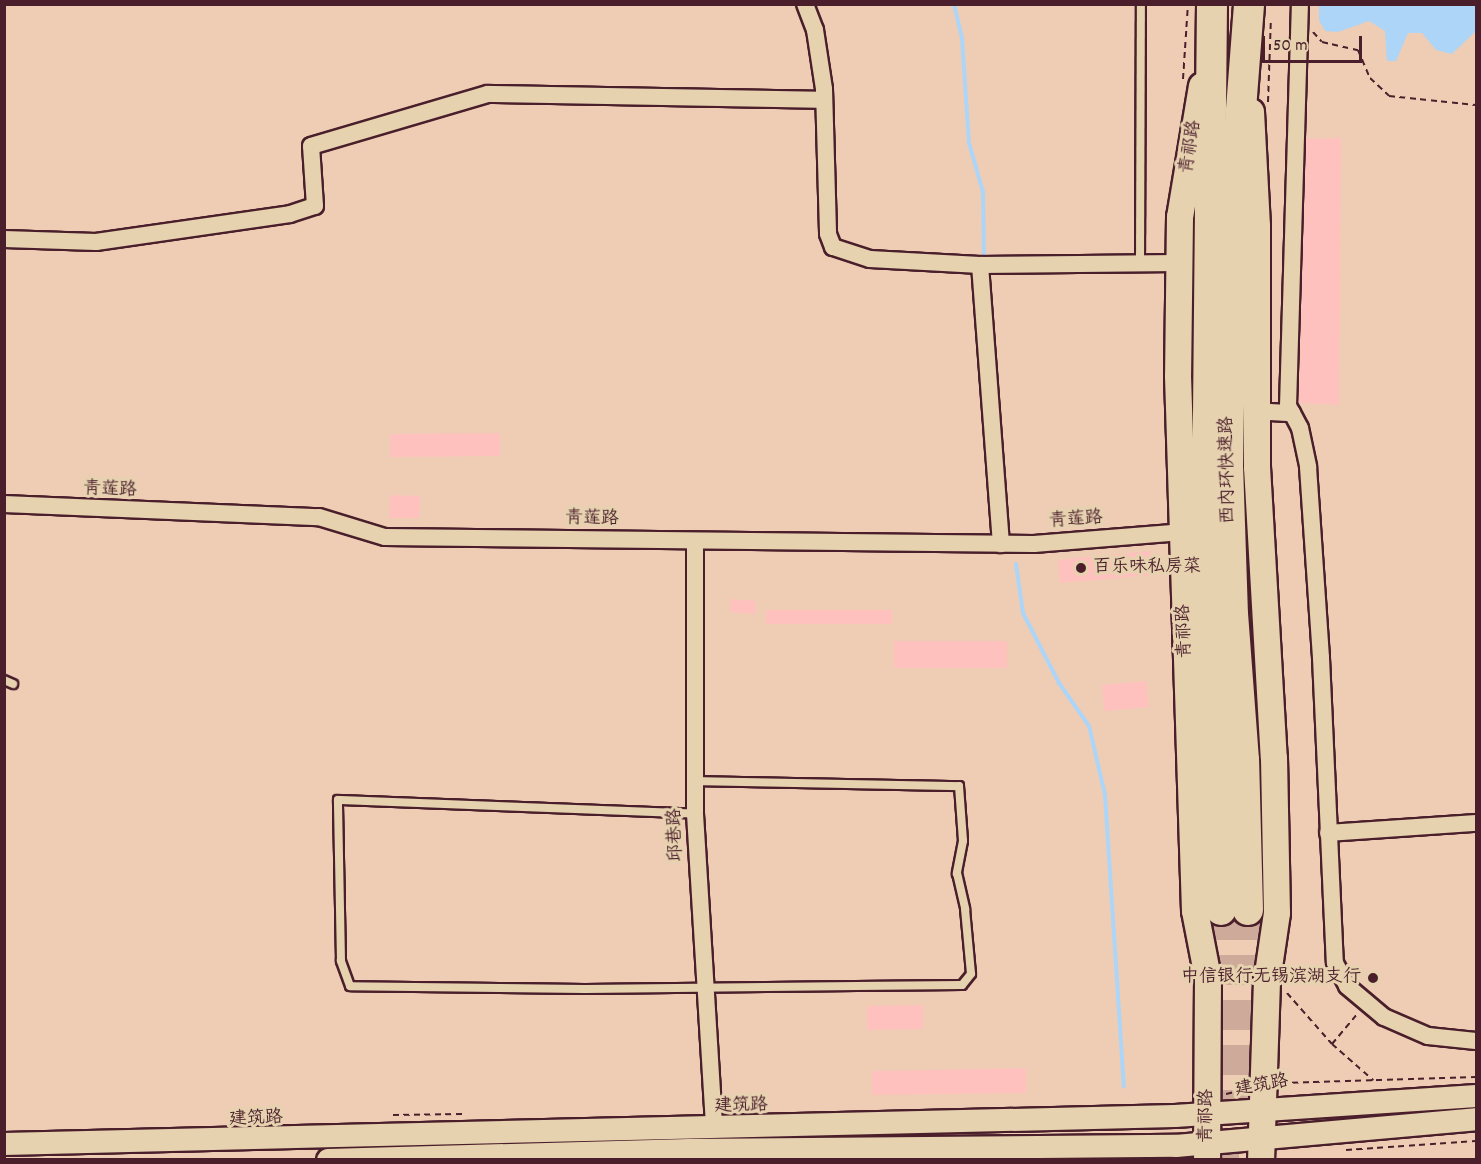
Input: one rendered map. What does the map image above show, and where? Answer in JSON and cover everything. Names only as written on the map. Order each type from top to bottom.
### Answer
[{"type":"highway","name":"西内环快速路","points":[[1211,19],[1206,616],[1217,762],[1234,910],[1244,760],[1233,615],[1228,468],[1232,226],[1256,17]]},
{"type":"main road","points":[[1256,17],[1257,467],[1274,758],[1277,901],[1267,981],[1266,1068],[1262,1097],[1261,1149]]},
{"type":"main road","name":"青祁路","points":[[1207,1151],[1208,978],[1195,911],[1182,532],[1178,263],[1180,217],[1211,19]]},
{"type":"main road","name":"建筑路","points":[[4,1144],[467,1123],[714,1125],[1208,1105],[1262,1097],[1476,1096]]},
{"type":"main road","points":[[328,1160],[1207,1151],[1261,1149],[1476,1119]]},
{"type":"street","points":[[805,4],[815,30],[824,99],[828,234],[833,248],[870,259],[980,265],[1178,263]]},
{"type":"street","points":[[1299,11],[1288,406],[1300,428],[1308,467],[1322,658],[1335,963],[1347,986],[1384,1017],[1428,1036],[1476,1041]]},
{"type":"street","points":[[4,239],[96,242],[290,214],[315,206],[311,146],[488,94],[824,99]]},
{"type":"street","points":[[980,265],[1001,544]]},
{"type":"street","points":[[1270,412],[1292,413]]},
{"type":"street","name":"青莲路","points":[[4,504],[319,517],[385,537],[1034,544],[1182,532]]},
{"type":"street","name":"邱巷路","points":[[694,542],[695,814],[714,1125]]},
{"type":"street","points":[[1328,833],[1476,823]]},
{"type":"street","points":[[467,1123],[468,1157]]},
{"type":"lane","points":[[1140,263],[1142,4]]},
{"type":"lane","points":[[4,680],[13,684]]},
{"type":"lane","points":[[695,781],[959,786],[963,841],[957,873],[965,909],[971,974],[962,985],[705,988],[350,986],[341,961],[338,800],[695,814]]},
{"type":"path","points":[[1186,53],[1188,4]]},
{"type":"path","points":[[1299,11],[1322,42],[1358,50],[1370,78],[1389,96],[1476,105]]},
{"type":"path","points":[[1256,17],[1270,58]]},
{"type":"path","points":[[1283,988],[1332,1044],[1374,1080]]},
{"type":"path","points":[[1332,1044],[1365,1002]]},
{"type":"path","name":"建筑路","points":[[1208,1105],[1262,1097],[1289,1081],[1476,1077]]},
{"type":"path","points":[[390,1116],[467,1123]]},
{"type":"path","points":[[1338,1150],[1476,1141]]},
{"type":"water","points":[[1319,5],[1476,5],[1476,31],[1452,54],[1436,50],[1422,33],[1408,33],[1396,61],[1387,61],[1385,31],[1369,21],[1338,32],[1325,31],[1319,20]]},
{"type":"building","points":[[1341,138],[1339,405],[1299,403],[1306,139]]},
{"type":"building","points":[[500,433],[500,456],[390,457],[390,434]]},
{"type":"building","points":[[390,495],[420,496],[419,518],[389,518]]},
{"type":"building","points":[[1150,551],[1152,575],[1060,583],[1058,560]]},
{"type":"building","points":[[731,599],[756,601],[755,614],[730,612]]},
{"type":"building","points":[[766,610],[892,610],[892,624],[766,624]]},
{"type":"building","points":[[894,641],[1007,641],[1007,668],[894,668]]},
{"type":"building","points":[[1146,681],[1149,707],[1104,711],[1102,685]]},
{"type":"building","points":[[923,1005],[923,1029],[867,1030],[867,1006]]},
{"type":"building","points":[[1026,1068],[1026,1093],[872,1095],[872,1071]]},
{"type":"waterway","points":[[954,4],[962,38],[969,143],[983,192],[984,254]]},
{"type":"waterway","points":[[1016,564],[1023,613],[1059,683],[1089,726],[1105,795],[1124,1086]]},
{"type":"tunnel","points":[[1221,910],[1224,1160]]},
{"type":"tunnel","points":[[1248,910],[1250,1142]]},
{"type":"place","name":"百乐味私房菜","points":[[1081,568]]},
{"type":"place","name":"中信银行无锡滨湖支行","points":[[1373,978]]}]
